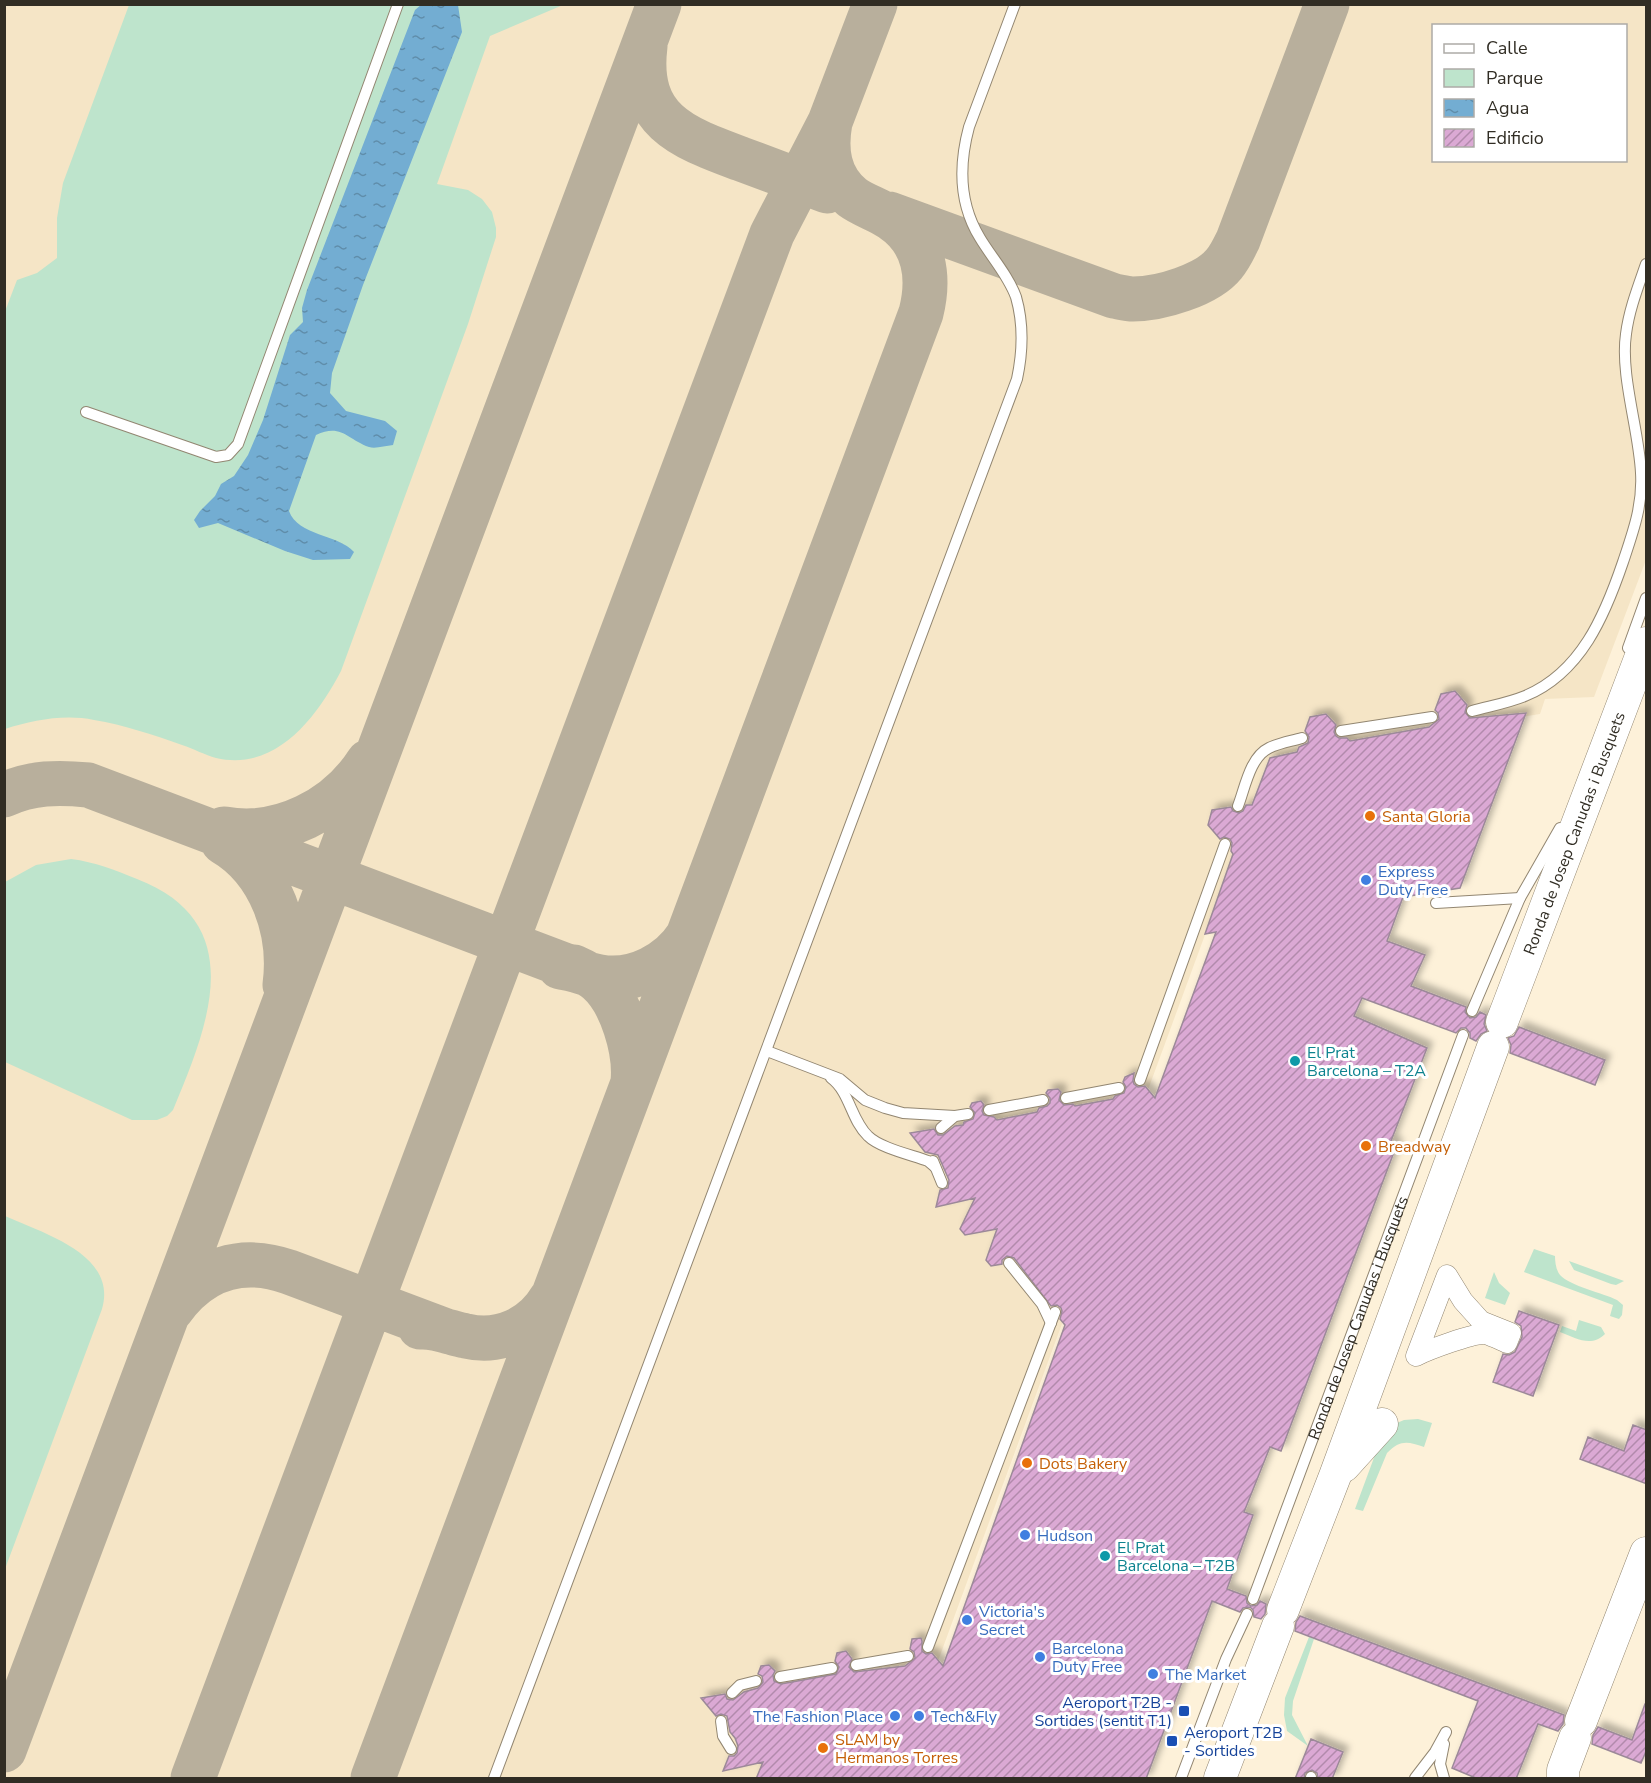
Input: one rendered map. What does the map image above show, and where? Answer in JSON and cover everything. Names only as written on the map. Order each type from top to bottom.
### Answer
[{"type":"main road","name":"Ronda de Josep Canudas i Busquets","points":[[1220,1779],[1498,1035],[1636,649]]},
{"type":"main road","points":[[1335,1476],[1382,1424]]},
{"type":"main road","points":[[1563,1779],[1563,1770],[1578,1729],[1647,1553]]},
{"type":"street","points":[[1447,1275],[1463,1301],[1481,1321],[1511,1333],[1507,1342],[1483,1334],[1473,1335],[1435,1347],[1416,1356],[1447,1275]]},
{"type":"lane","points":[[86,412],[216,457],[228,455],[238,444],[398,4]]},
{"type":"lane","points":[[494,1779],[1017,379],[1023,337],[1016,297],[1008,279],[980,238],[970,217],[964,198],[962,177],[965,142],[969,127],[1015,4]]},
{"type":"lane","points":[[1472,711],[1526,695],[1550,682],[1575,660],[1610,601],[1638,516],[1641,499],[1641,473],[1627,375],[1625,336],[1629,313],[1647,264]]},
{"type":"lane","name":"Ronda de Josep Canudas i Busquets","points":[[1636,649],[1647,598]]},
{"type":"lane","points":[[1341,730],[1432,717]]},
{"type":"lane","points":[[1238,806],[1260,754],[1269,748],[1302,738]]},
{"type":"lane","name":"Ronda de Josep Canudas i Busquets","points":[[1472,1011],[1520,898],[1567,814]]},
{"type":"lane","points":[[1141,1077],[1225,844]]},
{"type":"lane","points":[[1436,903],[1520,898]]},
{"type":"lane","name":"Ronda de Josep Canudas i Busquets","points":[[1253,1599],[1463,1035]]},
{"type":"lane","points":[[767,1051],[848,1084],[865,1100],[885,1108],[903,1113],[955,1116],[968,1113]]},
{"type":"lane","points":[[826,1074],[839,1084],[860,1127],[869,1138],[934,1164],[942,1182]]},
{"type":"lane","points":[[1066,1098],[1119,1088]]},
{"type":"lane","points":[[989,1110],[1043,1100]]},
{"type":"lane","points":[[941,1128],[955,1116]]},
{"type":"lane","points":[[926,1645],[933,1632],[1053,1317],[1009,1263]]},
{"type":"lane","points":[[1181,1779],[1226,1659],[1247,1614]]},
{"type":"lane","points":[[856,1665],[908,1656]]},
{"type":"lane","points":[[780,1677],[832,1668]]},
{"type":"lane","points":[[732,1693],[740,1685],[756,1681]]},
{"type":"lane","points":[[721,1721],[723,1736],[731,1749]]},
{"type":"lane","points":[[1416,1779],[1446,1732],[1440,1764],[1444,1779]]},
{"type":"shaded area","points":[[5,5],[1646,5],[1646,560],[1594,697],[1545,699],[1540,714],[1270,758],[895,1778],[5,1778]]},
{"type":"green space","points":[[129,5],[563,5],[490,36],[437,184],[468,190],[482,199],[492,212],[496,237],[468,324],[341,671],[320,706],[292,737],[276,749],[257,757],[238,760],[216,758],[139,731],[83,718],[49,719],[5,729],[4,314],[17,280],[37,273],[57,258],[57,218],[63,183]]},
{"type":"green space","points":[[71,859],[97,864],[137,879],[173,898],[196,922],[208,949],[211,980],[207,1012],[198,1045],[173,1110],[167,1116],[157,1120],[132,1120],[5,1062],[5,882],[36,865]]},
{"type":"green space","points":[[5,1216],[56,1238],[73,1248],[88,1260],[99,1274],[104,1290],[102,1309],[5,1569]]},
{"type":"green space","points":[[1534,1249],[1555,1256],[1558,1271],[1565,1279],[1617,1300],[1623,1305],[1619,1319],[1610,1316],[1613,1305],[1524,1272]]},
{"type":"green space","points":[[1569,1261],[1624,1281],[1616,1285],[1611,1284],[1574,1270]]},
{"type":"green space","points":[[1494,1272],[1499,1283],[1510,1293],[1505,1305],[1485,1298]]},
{"type":"green space","points":[[1579,1320],[1601,1327],[1605,1334],[1589,1341],[1560,1332],[1562,1326],[1576,1331]]},
{"type":"green space","points":[[1418,1419],[1432,1423],[1424,1447],[1404,1443],[1387,1453],[1363,1511],[1355,1509],[1385,1428],[1404,1420]]},
{"type":"green space","points":[[1309,1637],[1314,1639],[1293,1701],[1292,1715],[1308,1746],[1287,1731],[1284,1715],[1285,1698]]},
{"type":"water","points":[[422,4],[458,5],[462,32],[363,285],[332,373],[330,393],[346,411],[385,421],[397,431],[393,445],[374,448],[361,444],[338,431],[316,435],[289,511],[301,525],[347,546],[354,552],[350,559],[313,560],[218,523],[199,528],[194,520],[215,496],[221,484],[234,476],[248,455],[263,420],[290,335],[303,322],[302,308],[307,290],[415,10]]},
{"type":"building","name":"El Prat Barcelona – T2A","points":[[1455,691],[1467,705],[1465,712],[1470,718],[1526,713],[1460,888],[1403,897],[1387,941],[1425,955],[1411,986],[1466,1007],[1465,1012],[1470,1018],[1476,1017],[1480,1012],[1486,1015],[1484,1024],[1487,1031],[1481,1034],[1476,1041],[1470,1038],[1470,1033],[1466,1028],[1461,1028],[1456,1033],[1362,998],[1354,1016],[1427,1048],[1391,1141],[1397,1144],[1281,1451],[1270,1447],[1244,1512],[1253,1515],[1227,1589],[1246,1596],[1247,1603],[1251,1606],[1257,1605],[1260,1601],[1266,1604],[1265,1614],[1261,1619],[1254,1617],[1250,1607],[1243,1608],[1240,1612],[1212,1601],[1146,1779],[756,1779],[763,1762],[723,1771],[729,1756],[737,1753],[738,1746],[730,1732],[727,1716],[721,1714],[716,1716],[701,1698],[725,1694],[727,1699],[733,1700],[744,1692],[758,1688],[763,1682],[762,1676],[758,1674],[761,1666],[769,1665],[775,1671],[774,1681],[781,1684],[836,1674],[839,1667],[835,1661],[837,1653],[846,1651],[852,1659],[849,1667],[854,1672],[905,1666],[915,1658],[914,1652],[910,1649],[912,1639],[921,1638],[922,1651],[926,1654],[932,1653],[943,1666],[1065,1325],[1060,1319],[1061,1308],[1057,1305],[1051,1306],[1014,1258],[1007,1256],[1002,1260],[1002,1264],[991,1266],[986,1260],[997,1229],[965,1235],[960,1229],[975,1198],[936,1207],[940,1190],[948,1188],[949,1180],[938,1155],[925,1152],[910,1133],[934,1129],[938,1135],[943,1135],[955,1126],[963,1125],[964,1122],[973,1119],[975,1113],[970,1107],[972,1103],[981,1101],[984,1105],[982,1111],[984,1115],[997,1120],[1037,1112],[1039,1108],[1050,1103],[1050,1098],[1046,1093],[1048,1090],[1058,1089],[1061,1092],[1059,1100],[1064,1105],[1073,1104],[1075,1106],[1113,1099],[1124,1093],[1125,1077],[1134,1073],[1134,1084],[1138,1087],[1145,1086],[1155,1098],[1216,932],[1205,934],[1233,854],[1230,839],[1224,837],[1220,839],[1208,825],[1212,810],[1231,807],[1233,811],[1239,813],[1246,805],[1252,805],[1270,758],[1297,752],[1299,747],[1308,743],[1309,737],[1305,731],[1310,717],[1326,714],[1336,725],[1334,732],[1336,736],[1347,738],[1350,741],[1429,727],[1439,719],[1435,710],[1441,694]]},
{"type":"building","points":[[1519,1027],[1605,1060],[1595,1085],[1510,1053],[1511,1045],[1508,1038],[1514,1036]]},
{"type":"building","points":[[1519,1311],[1559,1325],[1533,1396],[1493,1382],[1503,1354],[1509,1355],[1515,1352],[1522,1337],[1521,1326],[1515,1322]]},
{"type":"building","points":[[1633,1425],[1647,1430],[1647,1484],[1580,1459],[1588,1437],[1624,1451]]},
{"type":"building","points":[[1300,1616],[1564,1715],[1563,1724],[1558,1731],[1538,1724],[1516,1779],[1478,1779],[1452,1768],[1478,1701],[1295,1631],[1296,1622]]},
{"type":"building","points":[[1645,1704],[1647,1704],[1647,1749],[1641,1763],[1592,1744],[1593,1735],[1598,1727],[1632,1740]]},
{"type":"building","points":[[1311,1739],[1343,1752],[1332,1779],[1318,1779],[1317,1773],[1312,1770],[1305,1773],[1304,1779],[1295,1779]]},
{"type":"taxiway","points":[[4,1750],[659,4]]},
{"type":"taxiway","points":[[193,1778],[772,234],[830,122],[875,4]]},
{"type":"taxiway","points":[[889,214],[1114,296],[1131,299],[1144,298],[1195,284],[1216,272],[1224,264],[1238,240],[1327,4]]},
{"type":"taxiway","points":[[645,46],[644,71],[648,92],[656,109],[668,122],[700,143],[827,191]]},
{"type":"taxiway","points":[[373,1778],[921,313],[925,286],[918,249],[903,228],[887,216],[852,197],[838,181],[828,153],[830,122]]},
{"type":"taxiway","points":[[224,829],[245,831],[266,829],[286,825],[306,817],[341,794],[368,762]]},
{"type":"taxiway","points":[[4,795],[45,784],[88,785],[588,974]]},
{"type":"taxiway","points":[[223,842],[240,854],[254,869],[266,885],[275,904],[285,944],[285,985]]},
{"type":"taxiway","points":[[560,967],[600,977],[626,977],[661,963],[688,936]]},
{"type":"taxiway","points":[[574,967],[598,981],[614,1001],[630,1042],[633,1082]]},
{"type":"taxiway","points":[[171,1310],[182,1296],[208,1275],[223,1269],[254,1265],[289,1272],[449,1332]]},
{"type":"taxiway","points":[[420,1327],[466,1336],[491,1338],[526,1326],[551,1299]]},
{"type":"place","name":"Santa Gloria","points":[[1370,816]]},
{"type":"place","name":"Express Duty Free","points":[[1366,880]]},
{"type":"place","name":"El Prat Barcelona – T2A","points":[[1295,1061]]},
{"type":"place","name":"Breadway","points":[[1366,1146]]},
{"type":"place","name":"Dots Bakery","points":[[1027,1463]]},
{"type":"place","name":"Hudson","points":[[1025,1535]]},
{"type":"place","name":"El Prat Barcelona – T2B","points":[[1105,1556]]},
{"type":"place","name":"Victoria's Secret","points":[[967,1620]]},
{"type":"place","name":"Barcelona Duty Free","points":[[1040,1657]]},
{"type":"place","name":"The Market","points":[[1153,1674]]},
{"type":"place","name":"Aeroport T2B - Sortides (sentit T1)","points":[[1184,1711]]},
{"type":"place","name":"The Fashion Place","points":[[895,1716]]},
{"type":"place","name":"Tech&Fly","points":[[919,1716]]},
{"type":"place","name":"Aeroport T2B - Sortides","points":[[1172,1741]]},
{"type":"place","name":"SLAM by Hermanos Torres","points":[[823,1748]]}]
